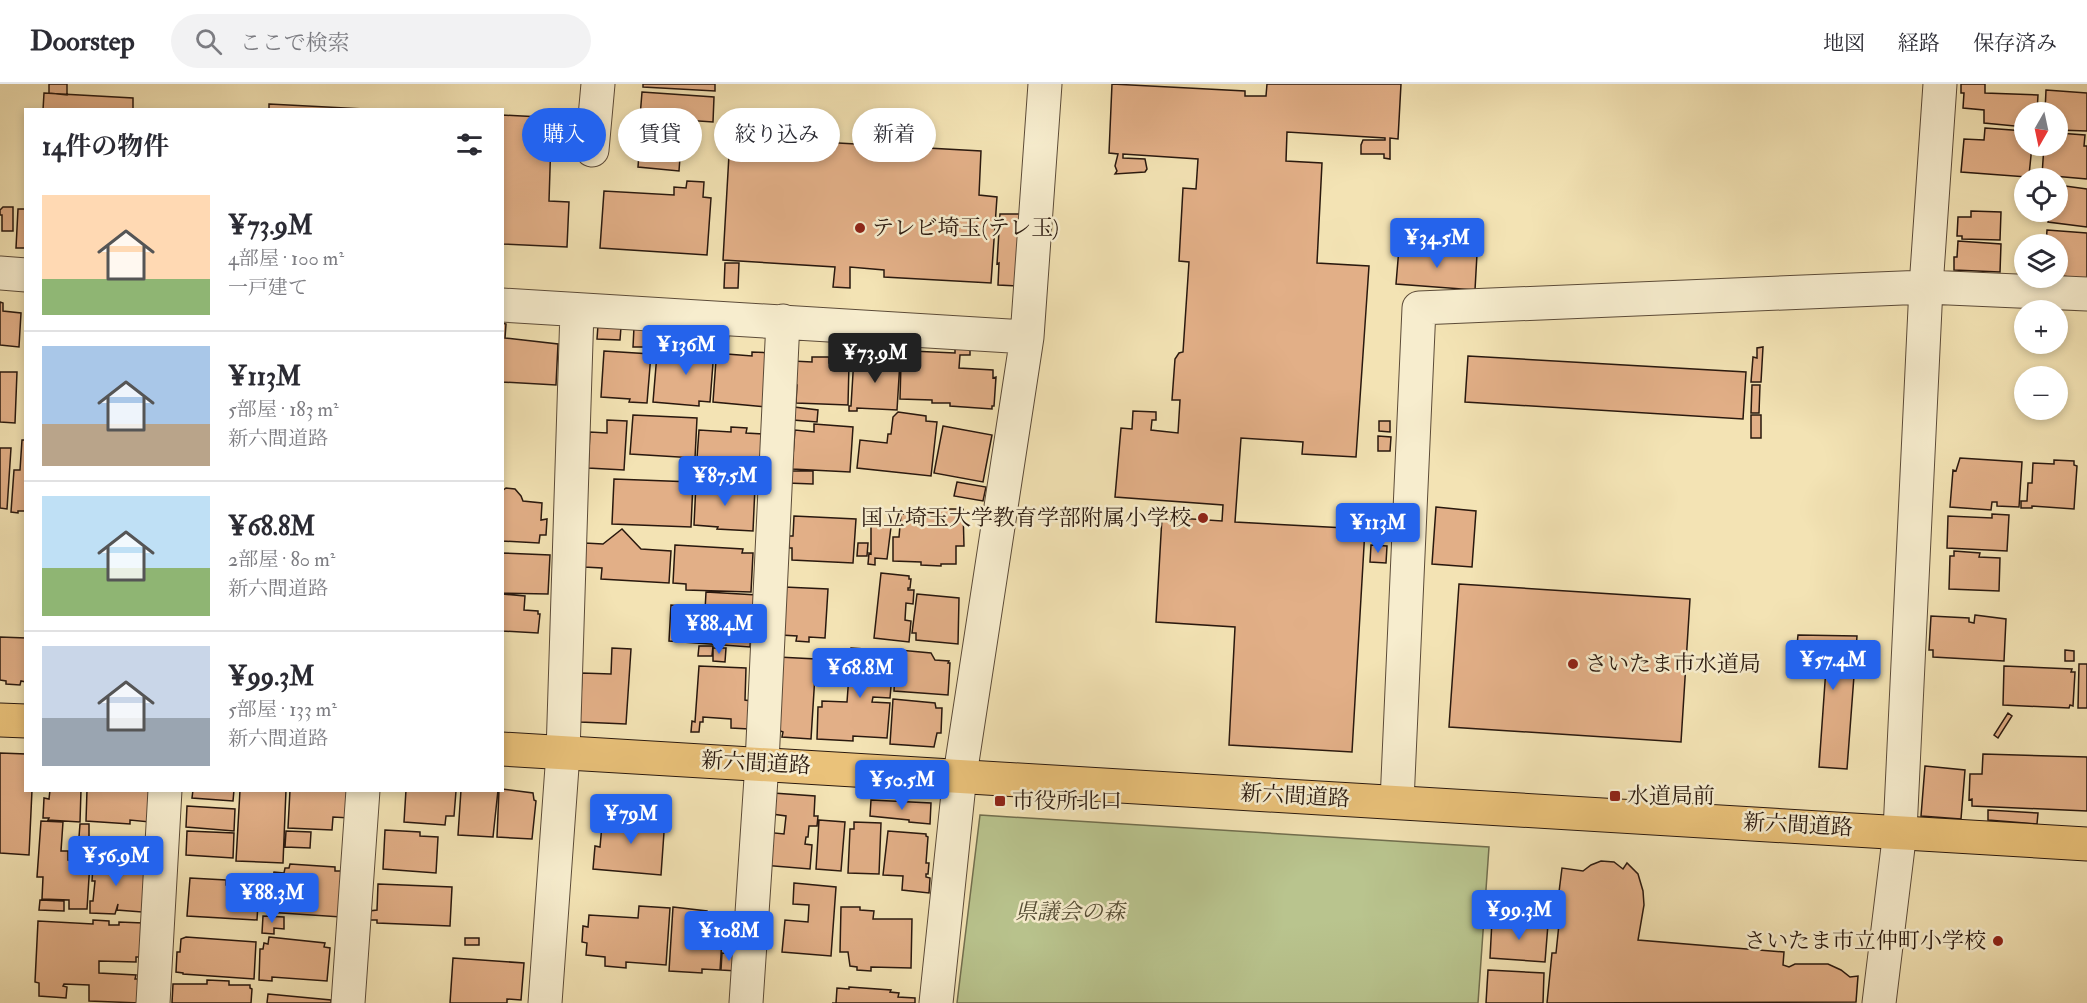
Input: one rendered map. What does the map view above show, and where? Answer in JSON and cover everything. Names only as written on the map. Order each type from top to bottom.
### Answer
[{"type":"main road","points":[[0,720],[24,721]]},
{"type":"main road","name":"新六間道路","points":[[504,749],[2087,844]]},
{"type":"street","points":[[596,108],[598,84]]},
{"type":"street","points":[[936,1003],[960,775],[1027,337],[1045,84]]},
{"type":"street","points":[[1879,1003],[1900,831],[1926,287],[1940,84]]},
{"type":"street","points":[[0,273],[24,275]]},
{"type":"street","points":[[1397,802],[1419,308],[1926,287],[2087,294]]},
{"type":"street","points":[[504,305],[1027,337]]},
{"type":"street","points":[[545,1003],[563,753],[577,310]]},
{"type":"street","points":[[746,1003],[762,763],[783,321]]},
{"type":"street","points":[[153,1003],[165,792]]},
{"type":"street","points":[[348,1003],[363,792]]},
{"type":"green space","name":"県議会の森","points":[[980,815],[1489,847],[1478,1003],[957,1003]]},
{"type":"building","points":[[49,84],[67,84],[67,95],[49,93]]},
{"type":"building","points":[[643,84],[715,84],[715,91],[643,87]]},
{"type":"building","points":[[1112,84],[1245,91],[1245,96],[1266,96],[1267,84],[1401,84],[1398,139],[1390,138],[1390,159],[1384,158],[1384,154],[1361,154],[1363,140],[1385,140],[1385,138],[1287,132],[1286,161],[1322,163],[1317,263],[1369,266],[1356,457],[1302,454],[1303,442],[1241,438],[1235,522],[1365,529],[1352,752],[1229,745],[1235,627],[1156,622],[1162,517],[1222,521],[1223,505],[1115,497],[1121,428],[1132,429],[1133,411],[1156,412],[1156,420],[1152,420],[1151,430],[1178,433],[1180,400],[1172,400],[1175,359],[1179,353],[1183,352],[1189,262],[1179,261],[1183,188],[1196,189],[1198,159],[1123,154],[1123,158],[1145,159],[1147,169],[1145,172],[1115,174],[1118,154],[1109,153]]},
{"type":"building","points":[[1961,84],[1985,84],[1985,93],[2038,95],[2038,102],[2014,102],[2014,126],[1984,123],[1984,110],[1963,108],[1964,93],[1961,93]]},
{"type":"building","points":[[2046,90],[2087,93],[2087,131],[2068,130],[2068,102],[2045,102]]},
{"type":"building","points":[[642,92],[714,97],[713,122],[702,121],[702,108],[641,108]]},
{"type":"building","points":[[44,93],[133,98],[133,108],[43,108]]},
{"type":"building","points":[[44,93],[133,98],[133,108],[43,108]]},
{"type":"building","points":[[269,104],[346,108],[269,108]]},
{"type":"building","points":[[269,104],[346,108],[269,108]]},
{"type":"building","points":[[504,115],[522,116],[522,162],[550,162],[549,201],[569,202],[567,247],[504,244]]},
{"type":"building","points":[[504,115],[522,116],[522,162],[550,162],[549,201],[569,202],[567,247],[504,244]]},
{"type":"building","points":[[1985,128],[2014,130],[2014,156],[2031,156],[2030,168],[2014,168],[2014,176],[1961,172],[1964,139],[1984,140]]},
{"type":"building","points":[[2068,134],[2085,135],[2087,179],[2068,177],[2068,168],[2042,168],[2043,156],[2068,156]]},
{"type":"building","name":"テレビ埼玉(テレ玉)","points":[[840,143],[852,144],[852,162],[936,162],[936,148],[981,151],[979,195],[997,197],[991,283],[884,277],[884,270],[850,267],[850,288],[833,287],[835,267],[723,260],[729,162],[840,162]]},
{"type":"building","points":[[638,162],[680,162],[679,171],[638,167]]},
{"type":"building","points":[[687,181],[704,182],[703,197],[711,198],[707,255],[600,248],[604,191],[674,195],[674,187],[686,188]]},
{"type":"building","points":[[2068,186],[2087,189],[2087,227],[2048,222],[2068,222]]},
{"type":"building","points":[[3,207],[13,207],[13,231],[2,231],[0,210]]},
{"type":"building","points":[[18,209],[24,209],[24,248],[16,248]]},
{"type":"building","points":[[1971,211],[2001,212],[2000,240],[1962,239],[1962,236],[1957,236],[1958,217],[1971,217]]},
{"type":"building","points":[[1000,214],[1022,214],[1019,286],[998,285]]},
{"type":"building","points":[[2047,230],[2087,233],[2087,279],[2068,277],[2068,234],[2047,234]]},
{"type":"building","points":[[1958,241],[2001,244],[2000,272],[1954,270]]},
{"type":"building","points":[[1399,248],[1477,254],[1475,290],[1396,284]]},
{"type":"building","points":[[725,263],[739,263],[738,288],[724,288]]},
{"type":"building","points":[[0,302],[3,303],[3,311],[21,313],[19,347],[0,345]]},
{"type":"building","points":[[504,324],[506,324],[505,338],[558,344],[556,385],[504,382]]},
{"type":"building","points":[[598,325],[621,327],[620,340],[597,339]]},
{"type":"building","points":[[634,327],[654,329],[653,347],[633,347]]},
{"type":"building","points":[[657,329],[683,331],[682,354],[655,352]]},
{"type":"building","points":[[718,332],[729,333],[727,354],[752,356],[752,352],[774,353],[768,407],[713,402]]},
{"type":"building","points":[[698,336],[715,337],[710,402],[699,401],[699,406],[653,402],[657,354],[696,358]]},
{"type":"building","points":[[955,345],[970,346],[970,355],[960,355],[959,368],[993,370],[993,378],[996,377],[992,409],[950,406],[950,403],[932,403],[932,400],[900,399],[901,364],[910,364],[911,351],[955,353]]},
{"type":"building","points":[[1763,347],[1761,382],[1751,382],[1753,357],[1757,358],[1757,348]]},
{"type":"building","points":[[604,351],[651,354],[647,403],[601,397]]},
{"type":"building","points":[[1468,356],[1746,372],[1743,419],[1465,402]]},
{"type":"building","points":[[812,357],[829,357],[829,363],[849,364],[848,405],[796,403],[797,385],[792,385],[793,361],[812,362]]},
{"type":"building","points":[[854,357],[900,361],[897,410],[857,408],[857,411],[849,411]]},
{"type":"building","points":[[0,372],[17,372],[15,423],[0,422]]},
{"type":"building","points":[[1752,385],[1760,385],[1759,413],[1751,413]]},
{"type":"building","points":[[794,407],[818,410],[817,422],[793,420]]},
{"type":"building","points":[[898,412],[926,416],[926,421],[937,422],[931,476],[857,468],[860,440],[887,443],[888,434],[891,434],[893,417]]},
{"type":"building","points":[[633,415],[697,418],[695,458],[630,454]]},
{"type":"building","points":[[1751,415],[1761,415],[1761,438],[1751,438]]},
{"type":"building","points":[[607,420],[627,421],[624,470],[588,468],[590,432],[607,433]]},
{"type":"building","points":[[1379,421],[1390,421],[1390,432],[1379,431]]},
{"type":"building","points":[[814,424],[853,427],[850,472],[792,469],[795,430],[814,432]]},
{"type":"building","points":[[943,426],[992,435],[983,482],[934,473]]},
{"type":"building","points":[[731,427],[747,428],[746,433],[763,434],[763,477],[696,472],[699,430],[731,432]]},
{"type":"building","points":[[1378,436],[1391,437],[1390,451],[1378,451]]},
{"type":"building","points":[[22,440],[24,440],[24,511],[18,511],[18,513],[11,512],[14,470],[20,470]]},
{"type":"building","points":[[0,448],[11,448],[7,509],[0,508]]},
{"type":"building","points":[[1960,458],[2022,462],[2019,507],[1997,506],[1997,502],[1992,502],[1991,510],[1950,507],[1953,470],[1956,471]]},
{"type":"building","points":[[2054,460],[2074,461],[2074,465],[2077,466],[2074,509],[2032,506],[2032,508],[2021,508],[2021,501],[2027,501],[2028,483],[2032,483],[2033,463],[2054,464]]},
{"type":"building","points":[[787,471],[813,471],[813,484],[787,483]]},
{"type":"building","points":[[614,479],[693,482],[691,527],[612,524]]},
{"type":"building","points":[[957,482],[986,487],[983,501],[954,496]]},
{"type":"building","points":[[696,483],[755,486],[753,531],[694,525]]},
{"type":"building","points":[[515,489],[523,501],[542,503],[541,520],[547,519],[546,535],[540,535],[539,543],[504,541],[504,490]]},
{"type":"building","points":[[1436,507],[1476,511],[1472,567],[1432,564]]},
{"type":"building","points":[[936,509],[963,509],[964,546],[956,546],[956,564],[941,564],[941,566],[921,565],[921,562],[893,561],[893,537],[899,537],[901,514],[907,514],[907,511],[936,513]]},
{"type":"building","points":[[1992,514],[2009,515],[2007,551],[1947,548],[1948,516],[1992,518]]},
{"type":"building","points":[[794,516],[856,519],[853,563],[792,560],[789,536],[793,536]]},
{"type":"building","points":[[871,526],[891,527],[887,559],[875,558],[875,565],[868,564],[869,553],[871,554]]},
{"type":"building","points":[[622,529],[641,549],[671,551],[669,583],[601,579],[602,568],[584,567],[585,543],[603,544]]},
{"type":"building","points":[[858,543],[868,543],[867,556],[857,556]]},
{"type":"building","points":[[675,545],[743,549],[742,553],[753,553],[751,592],[686,590],[686,584],[673,583]]},
{"type":"building","points":[[1371,545],[1387,546],[1386,563],[1370,562]]},
{"type":"building","points":[[1954,551],[1980,553],[1979,557],[2000,558],[1999,591],[1949,589],[1950,556],[1954,556]]},
{"type":"building","points":[[504,553],[550,555],[548,594],[504,593]]},
{"type":"building","points":[[881,573],[909,576],[911,579],[908,590],[914,590],[913,604],[906,603],[905,620],[911,621],[909,642],[874,638]]},
{"type":"building","points":[[1459,584],[1690,599],[1681,742],[1449,727]]},
{"type":"building","points":[[784,587],[828,589],[825,638],[809,637],[809,642],[796,641],[797,636],[781,635]]},
{"type":"building","points":[[706,592],[757,595],[750,647],[669,641],[671,605],[696,607],[696,611],[705,611]]},
{"type":"building","points":[[504,594],[525,596],[524,610],[538,611],[540,614],[538,633],[504,631]]},
{"type":"building","points":[[917,594],[959,598],[958,644],[916,640],[916,633],[912,633]]},
{"type":"building","points":[[1975,615],[2006,619],[2004,661],[1933,657],[1933,650],[1929,650],[1931,616],[1969,618],[1969,622],[1974,623]]},
{"type":"building","points":[[1798,635],[1857,636],[1847,769],[1819,767],[1826,668],[1795,666]]},
{"type":"building","points":[[0,637],[24,638],[24,682],[21,681],[20,685],[6,684],[6,681],[0,680]]},
{"type":"building","points":[[699,646],[713,646],[712,656],[698,656]]},
{"type":"building","points":[[612,648],[631,649],[626,724],[580,722],[582,673],[611,674]]},
{"type":"building","points":[[713,648],[726,648],[725,662],[713,661]]},
{"type":"building","points":[[851,648],[894,651],[890,698],[873,697],[872,702],[890,703],[887,738],[853,736],[853,741],[817,739],[818,707],[822,707],[822,701],[847,702]]},
{"type":"building","points":[[899,650],[931,653],[935,660],[949,661],[948,695],[894,691],[896,654],[899,655]]},
{"type":"building","points":[[2065,650],[2074,651],[2074,661],[2065,661]]},
{"type":"building","points":[[778,657],[816,659],[811,739],[782,737],[783,732],[778,730]]},
{"type":"building","points":[[2079,664],[2087,664],[2087,708],[2078,708]]},
{"type":"building","points":[[699,666],[746,668],[745,700],[751,701],[749,729],[731,728],[731,719],[703,717],[699,732],[691,732],[692,721],[695,722]]},
{"type":"building","points":[[2004,666],[2072,669],[2071,672],[2075,672],[2073,706],[2070,705],[2069,708],[2003,705]]},
{"type":"building","points":[[893,699],[935,703],[936,708],[942,708],[941,733],[937,733],[934,747],[890,744]]},
{"type":"building","points":[[2008,713],[2012,716],[1998,738],[1994,735]]},
{"type":"building","points":[[0,753],[24,754],[24,792],[32,792],[29,855],[0,853]]},
{"type":"building","points":[[1983,754],[2087,757],[2087,811],[1972,806],[1972,799],[1969,800],[1970,774],[1982,774]]},
{"type":"building","points":[[1925,766],[1965,770],[1961,819],[1921,816]]},
{"type":"building","points":[[504,789],[533,793],[536,801],[532,839],[497,837],[499,792],[504,792]]},
{"type":"building","points":[[50,792],[81,792],[80,822],[43,818],[44,798],[49,799]]},
{"type":"building","points":[[87,792],[153,792],[150,822],[130,820],[130,824],[86,821]]},
{"type":"building","points":[[193,792],[234,792],[233,801],[192,798]]},
{"type":"building","points":[[240,792],[286,792],[283,863],[236,861]]},
{"type":"building","points":[[290,792],[351,792],[350,818],[333,817],[332,830],[288,828]]},
{"type":"building","points":[[406,792],[456,792],[454,816],[446,816],[445,825],[404,822]]},
{"type":"building","points":[[461,792],[498,792],[493,837],[458,835]]},
{"type":"building","points":[[773,793],[815,796],[814,816],[818,816],[817,826],[809,826],[805,844],[812,845],[810,869],[762,865],[765,832],[784,834],[786,816],[772,814]]},
{"type":"building","points":[[871,800],[931,803],[930,824],[870,816]]},
{"type":"building","points":[[187,806],[235,809],[234,831],[186,827]]},
{"type":"building","points":[[1988,810],[2038,813],[2037,824],[1988,820]]},
{"type":"building","points":[[603,814],[665,818],[661,875],[593,869],[595,846],[600,847]]},
{"type":"building","points":[[819,820],[845,822],[841,871],[816,869]]},
{"type":"building","points":[[41,821],[63,822],[61,851],[68,851],[68,860],[90,862],[87,909],[69,909],[69,900],[42,899],[43,877],[37,877]]},
{"type":"building","points":[[854,822],[881,823],[879,874],[848,873],[850,829],[854,829]]},
{"type":"building","points":[[80,824],[89,824],[89,837],[79,837]]},
{"type":"building","points":[[385,830],[420,832],[420,836],[438,837],[436,873],[383,869]]},
{"type":"building","points":[[187,831],[234,833],[233,858],[186,855]]},
{"type":"building","points":[[286,831],[311,832],[310,848],[285,847]]},
{"type":"building","points":[[888,831],[926,834],[928,837],[926,863],[929,863],[926,877],[930,878],[929,893],[902,890],[903,876],[883,875]]},
{"type":"building","points":[[94,852],[114,853],[114,866],[146,871],[142,912],[117,910],[118,904],[115,914],[90,913],[90,901],[93,901],[95,881],[92,881]]},
{"type":"building","points":[[1601,861],[1614,862],[1623,869],[1627,863],[1638,874],[1644,905],[1638,940],[1784,952],[1783,965],[1789,967],[1795,964],[1828,964],[1850,977],[1858,976],[1856,1002],[1547,1003],[1552,953],[1556,953],[1559,924],[1555,924],[1562,868],[1583,871]]},
{"type":"building","points":[[290,864],[335,867],[335,871],[343,871],[341,917],[267,912],[268,893],[263,892],[264,880],[269,881],[269,876],[273,876],[274,872],[284,873],[285,868],[289,868]]},
{"type":"building","points":[[190,878],[226,880],[226,885],[259,887],[257,920],[187,916]]},
{"type":"building","points":[[794,883],[836,887],[831,956],[782,952],[785,920],[808,922],[809,905],[793,904]]},
{"type":"building","points":[[378,884],[452,887],[450,926],[377,923],[377,920],[369,920],[369,911],[377,910]]},
{"type":"building","points":[[40,900],[64,901],[64,911],[39,910]]},
{"type":"building","points":[[639,906],[670,908],[666,965],[626,962],[626,968],[605,966],[605,957],[586,955],[587,943],[582,942],[583,926],[588,927],[589,915],[638,918]]},
{"type":"building","points":[[673,907],[707,911],[707,923],[723,924],[720,970],[702,969],[702,973],[669,971]]},
{"type":"building","points":[[841,907],[860,907],[860,910],[874,911],[873,919],[912,919],[911,968],[871,967],[871,971],[857,970],[857,967],[850,966],[848,952],[840,952]]},
{"type":"building","points":[[263,916],[284,917],[284,929],[274,928],[274,934],[262,933]]},
{"type":"building","points":[[93,920],[109,921],[109,925],[119,925],[119,922],[143,923],[142,957],[136,957],[136,962],[99,961],[99,973],[136,975],[135,979],[141,979],[140,1003],[89,1001],[89,985],[64,984],[63,986],[67,987],[66,998],[39,996],[39,983],[35,982],[38,921],[93,924]]},
{"type":"building","points":[[1492,920],[1548,924],[1545,962],[1490,958]]},
{"type":"building","points":[[186,937],[256,942],[254,979],[176,972],[177,952],[180,952],[181,939]]},
{"type":"building","points":[[269,937],[325,943],[324,947],[330,948],[327,981],[272,977],[272,981],[259,980],[260,949],[263,949],[264,943],[268,944]]},
{"type":"building","points":[[465,938],[479,938],[479,945],[465,945]]},
{"type":"building","points":[[722,953],[737,954],[737,971],[721,970]]},
{"type":"building","points":[[453,958],[524,963],[521,1000],[507,999],[507,1003],[450,1003]]},
{"type":"building","points":[[1488,970],[1544,973],[1543,1003],[1486,1003]]},
{"type":"building","points":[[207,980],[229,981],[229,985],[250,985],[251,1003],[172,1003],[173,984],[207,984]]},
{"type":"building","points":[[849,987],[891,990],[890,992],[899,993],[898,997],[915,998],[915,1003],[836,1003],[837,988],[849,989]]},
{"type":"building","points":[[268,994],[331,1000],[331,1003],[267,1003]]},
{"type":"place","name":"テレビ埼玉(テレ玉)","points":[[860,228]]},
{"type":"place","name":"国立埼玉大学教育学部附属小学校","points":[[1203,518]]},
{"type":"place","name":"さいたま市水道局","points":[[1573,664]]},
{"type":"place","name":"水道局前","points":[[1615,796]]},
{"type":"place","name":"市役所北口","points":[[1000,801]]},
{"type":"place","name":"さいたま市立仲町小学校","points":[[1998,941]]}]
